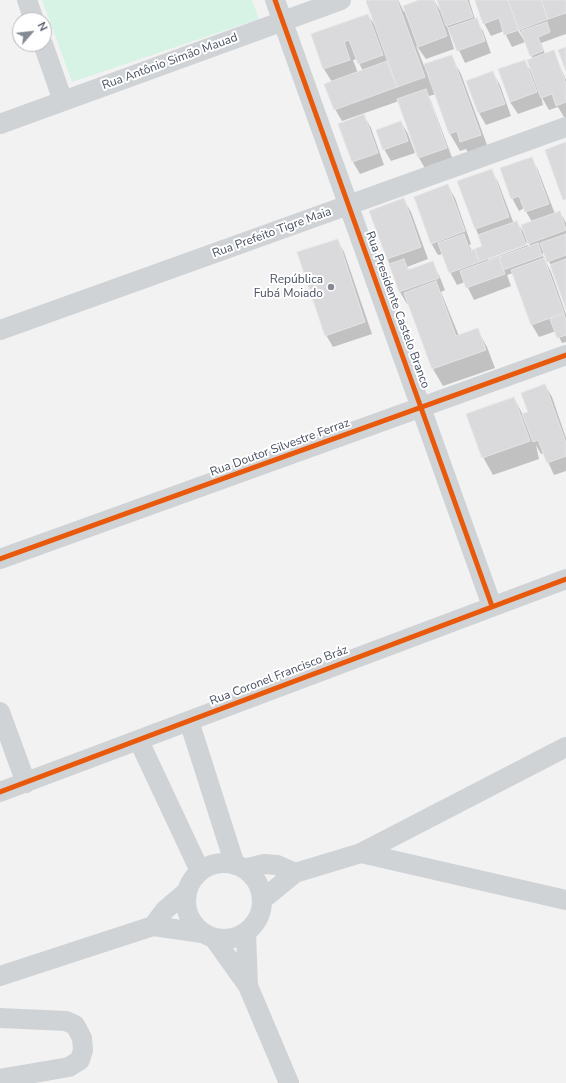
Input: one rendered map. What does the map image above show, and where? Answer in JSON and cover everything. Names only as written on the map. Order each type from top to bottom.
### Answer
[{"type":"street","points":[[27,0],[31,12]]},
{"type":"street","name":"Rua Presidente Castelo Branco","points":[[275,0],[492,606]]},
{"type":"street","name":"Rua Antônio Simão Mauad","points":[[0,124],[341,0]]},
{"type":"street","points":[[46,52],[63,101]]},
{"type":"street","name":"Rua Prefeito Tigre Maia","points":[[0,330],[566,127]]},
{"type":"street","name":"Rua Doutor Silvestre Ferraz","points":[[0,559],[566,355]]},
{"type":"street","name":"Rua Coronel Francisco Bráz","points":[[0,792],[139,741],[566,579]]},
{"type":"street","points":[[0,712],[26,783]]},
{"type":"street","points":[[0,976],[153,926],[230,938],[246,932],[255,923],[260,912],[262,900],[259,888],[253,877],[239,867],[189,721]]},
{"type":"street","points":[[139,741],[200,871]]},
{"type":"street","points":[[262,900],[295,873],[361,853],[566,747]]},
{"type":"street","points":[[361,853],[566,900]]},
{"type":"street","points":[[289,1083],[248,986],[208,935],[192,921],[186,907],[186,892],[191,880],[200,871],[216,864],[239,867],[264,864],[277,865],[295,873]]},
{"type":"street","points":[[153,926],[165,910],[186,892]]},
{"type":"street","points":[[246,932],[248,986]]},
{"type":"street","points":[[0,1018],[66,1021],[75,1025],[82,1038],[84,1050],[80,1060],[69,1066],[0,1079]]},
{"type":"green space","points":[[42,0],[252,0],[259,19],[72,82],[52,27],[52,12],[46,12]]},
{"type":"building","points":[[397,0],[425,77],[397,87],[366,1]]},
{"type":"building","points":[[419,0],[434,0],[447,36],[418,47],[403,6]]},
{"type":"building","points":[[437,0],[467,0],[473,17],[446,26]]},
{"type":"building","points":[[475,0],[508,0],[519,30],[504,35],[499,18],[483,24]]},
{"type":"building","points":[[508,0],[541,0],[548,19],[519,30]]},
{"type":"building","points":[[541,0],[566,0],[566,13],[548,19]]},
{"type":"building","points":[[368,14],[383,55],[358,64],[349,40],[344,42],[350,60],[323,69],[311,34]]},
{"type":"building","points":[[477,18],[485,41],[457,51],[448,28]]},
{"type":"building","points":[[547,22],[550,32],[538,37],[543,51],[530,56],[521,31]]},
{"type":"building","points":[[566,47],[566,71],[558,50]]},
{"type":"building","points":[[554,50],[566,84],[566,102],[556,106],[552,94],[541,98],[527,60]]},
{"type":"building","points":[[452,55],[481,135],[460,142],[457,131],[449,134],[424,64]]},
{"type":"building","points":[[525,60],[537,92],[510,102],[498,69]]},
{"type":"building","points":[[387,61],[397,87],[334,110],[324,84]]},
{"type":"building","points":[[493,71],[505,104],[478,113],[466,81]]},
{"type":"building","points":[[426,89],[447,148],[418,158],[397,99]]},
{"type":"building","points":[[364,114],[378,153],[352,162],[338,124]]},
{"type":"building","points":[[401,121],[408,141],[383,150],[376,130]]},
{"type":"building","points":[[566,142],[566,199],[563,200],[545,150]]},
{"type":"building","points":[[532,157],[549,204],[525,212],[519,196],[511,199],[500,168]]},
{"type":"building","points":[[492,169],[509,217],[475,229],[457,181]]},
{"type":"building","points":[[448,184],[465,231],[431,244],[414,197]]},
{"type":"building","points":[[404,198],[421,247],[387,259],[369,211]]},
{"type":"building","points":[[560,211],[566,230],[528,244],[521,225]]},
{"type":"building","points":[[517,221],[526,245],[479,262],[475,249],[482,246],[478,235]]},
{"type":"building","points":[[464,234],[470,251],[475,249],[479,262],[449,273],[438,243]]},
{"type":"building","points":[[566,234],[566,255],[547,262],[540,243]]},
{"type":"building","name":"República Fubá Moiado","points":[[338,239],[365,322],[325,336],[297,252]]},
{"type":"building","points":[[538,243],[542,256],[503,270],[499,257]]},
{"type":"building","points":[[499,257],[505,274],[466,288],[460,271]]},
{"type":"building","points":[[544,258],[564,313],[531,325],[511,270]]},
{"type":"building","points":[[404,259],[408,270],[433,261],[439,278],[399,292],[389,264]]},
{"type":"building","points":[[566,259],[566,309],[550,265]]},
{"type":"building","points":[[436,281],[456,336],[478,328],[486,350],[432,369],[404,293]]},
{"type":"building","points":[[564,314],[566,320],[566,335],[557,338],[550,319]]},
{"type":"building","points":[[545,384],[566,443],[566,456],[547,463],[538,440],[533,442],[522,414],[528,412],[521,393]]},
{"type":"building","points":[[514,397],[530,441],[482,458],[466,414]]},
{"type":"cycle path","points":[[275,0],[492,606]]},
{"type":"cycle path","points":[[0,559],[566,355]]},
{"type":"cycle path","points":[[0,792],[566,579]]},
{"type":"place","name":"República Fubá Moiado","points":[[331,287]]}]
